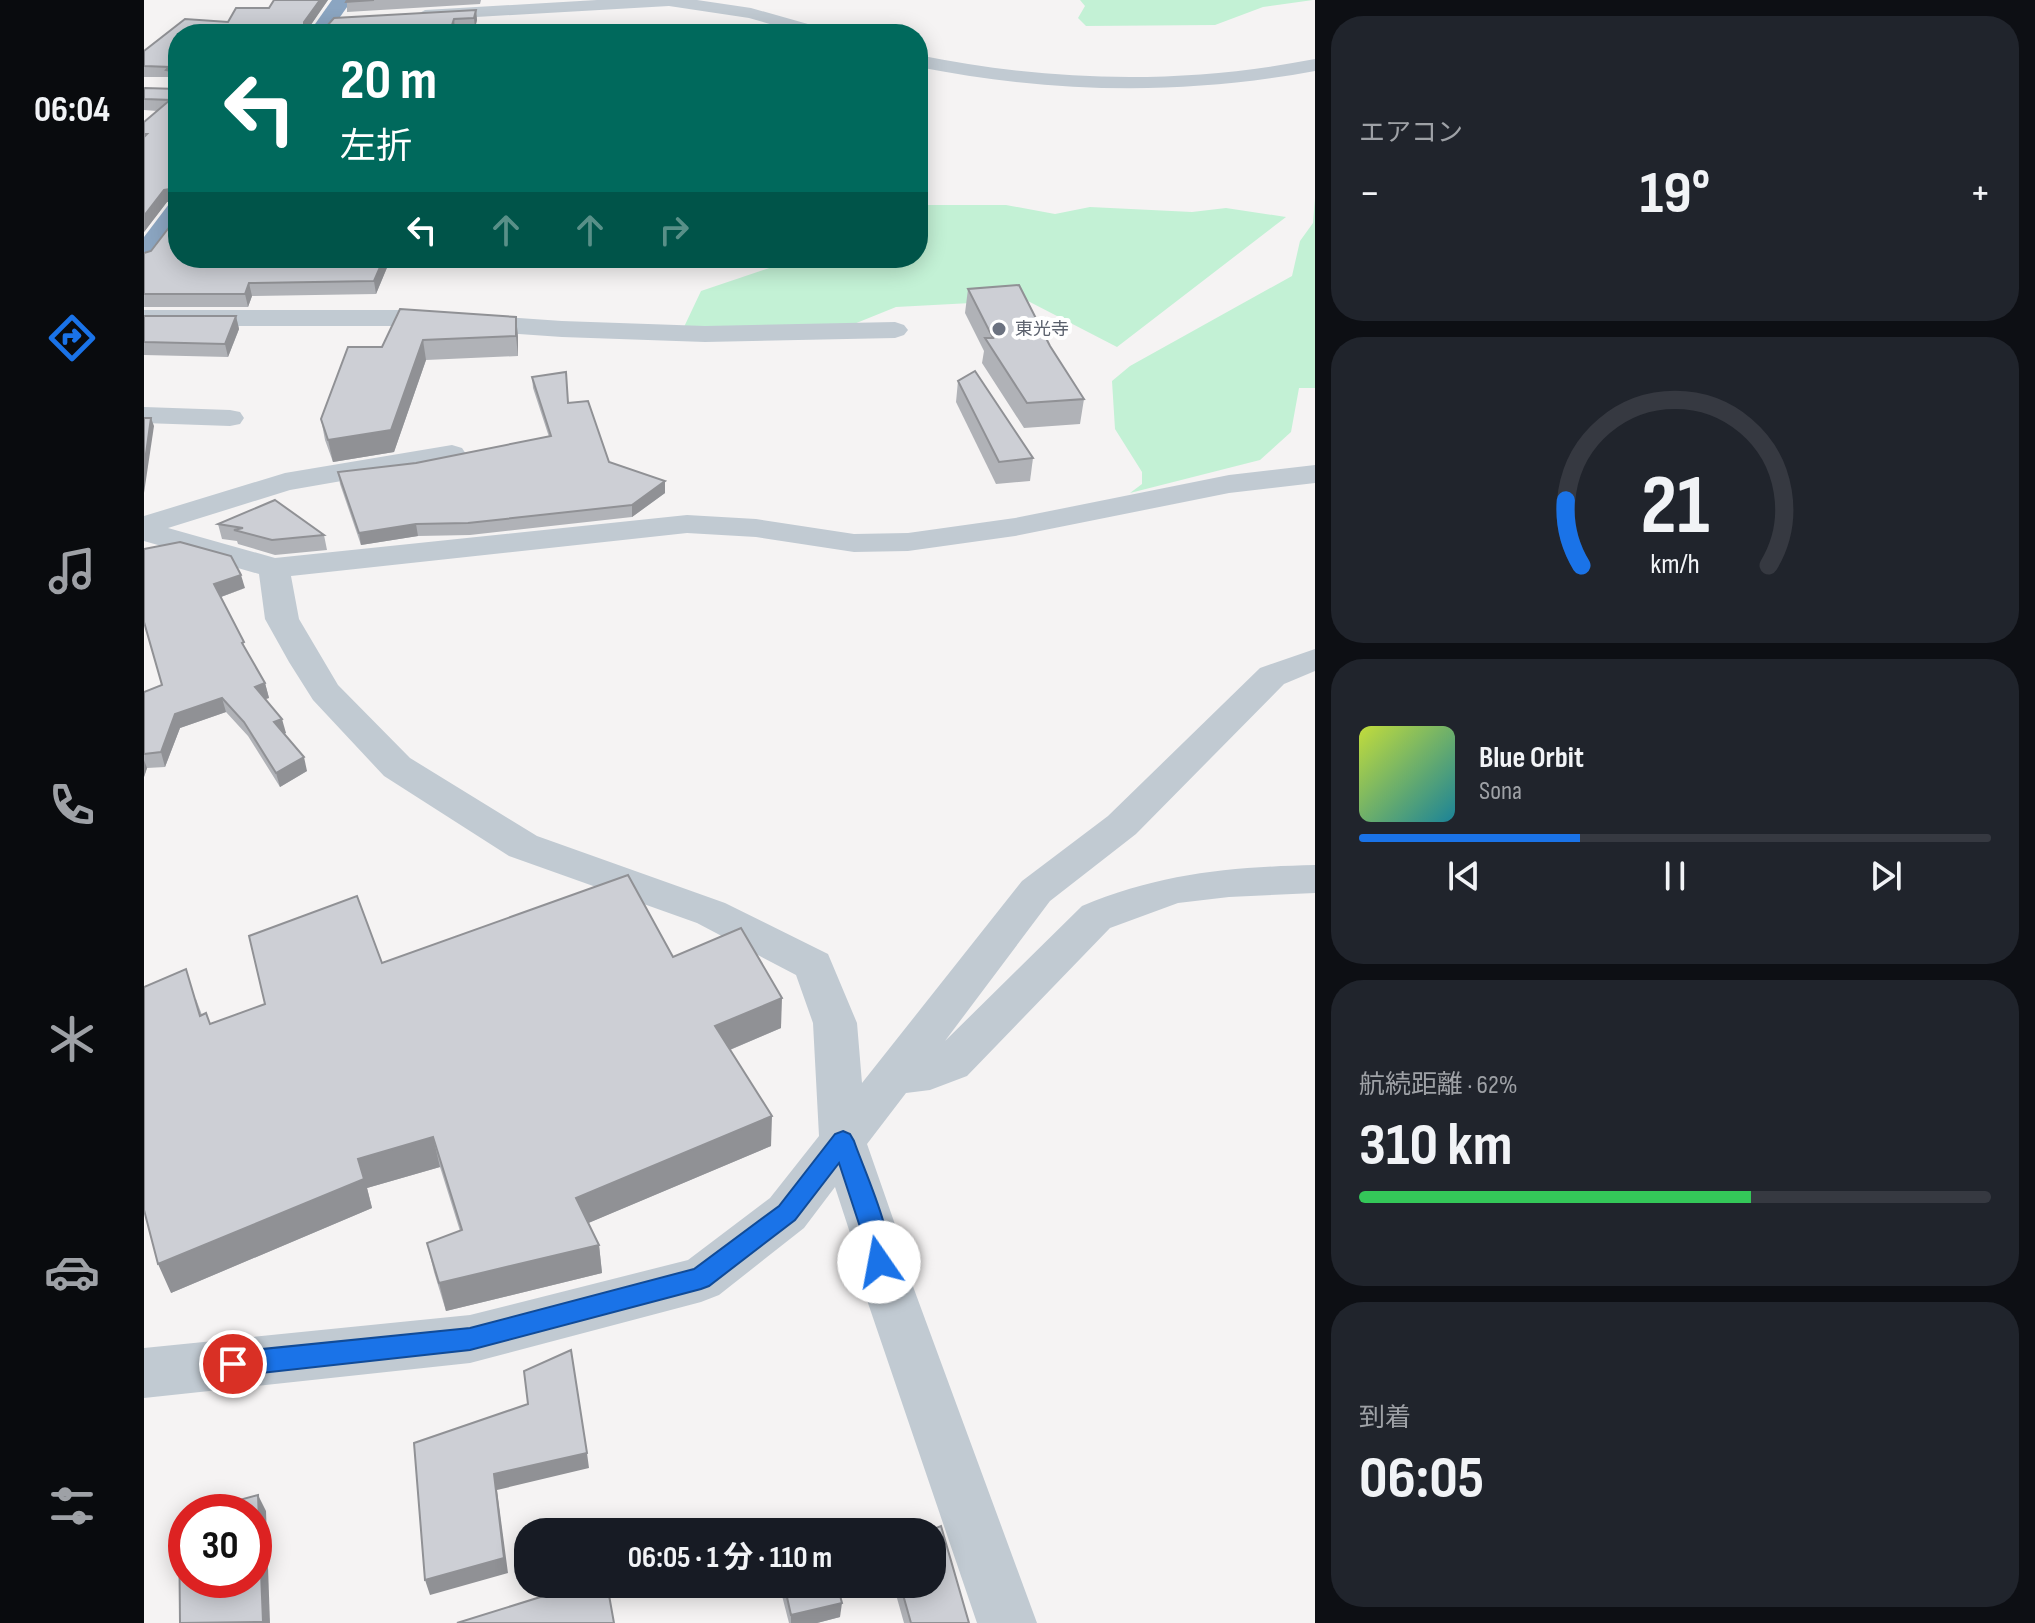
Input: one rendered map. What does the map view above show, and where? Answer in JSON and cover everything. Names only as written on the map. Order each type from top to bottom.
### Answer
[{"type":"highway","points":[[325,24],[342,0]]},
{"type":"highway","points":[[144,255],[168,223]]},
{"type":"street","points":[[401,17],[669,1],[751,13],[789,24]]},
{"type":"street","points":[[338,24],[357,19]]},
{"type":"street","points":[[928,63],[1023,79],[1151,85],[1214,82],[1315,65]]},
{"type":"street","points":[[144,318],[399,318],[562,329],[705,334],[895,330]]},
{"type":"street","points":[[144,415],[230,418]]},
{"type":"street","points":[[144,529],[285,482],[452,454]]},
{"type":"street","points":[[144,529],[274,568],[687,524],[756,528],[854,543],[908,542],[1015,527],[1229,484],[1315,474]]},
{"type":"street","points":[[274,568],[282,619],[306,662],[325,692],[397,767],[523,846],[711,913],[813,965],[835,1023],[843,1141],[874,1233],[879,1262],[1007,1623]]},
{"type":"street","points":[[144,1373],[470,1339],[701,1279],[787,1213],[1036,891],[1122,825],[1272,676],[1315,659]]},
{"type":"street","points":[[891,1077],[930,1072],[951,1063],[1096,917],[1147,894],[1203,883],[1315,879]]},
{"type":"green space","points":[[1080,0],[1313,0],[1263,7],[1215,25],[1086,26],[1078,18],[1085,6]]},
{"type":"green space","points":[[1315,198],[1315,388],[1299,388],[1291,432],[1260,460],[1130,493],[1142,484],[1142,472],[1115,429],[1112,381],[1130,366],[1292,276],[1300,241],[1313,223]]},
{"type":"green space","points":[[928,205],[1006,205],[1055,214],[1090,207],[1192,212],[1226,208],[1286,217],[1117,347],[1026,300],[896,307],[849,326],[684,327],[701,291],[769,268],[928,268]]},
{"type":"building","points":[[274,0],[320,0],[304,24],[179,24],[185,19],[228,22],[236,8],[269,8]]},
{"type":"building","points":[[476,10],[474,18],[454,19],[452,24],[329,24],[334,18]]},
{"type":"building","points":[[168,32],[168,67],[144,66],[144,51]]},
{"type":"building","points":[[145,88],[168,89],[168,100],[144,99]]},
{"type":"building","points":[[168,102],[168,189],[164,190],[144,216],[144,137],[147,134],[144,134],[144,122]]},
{"type":"building","points":[[168,229],[168,268],[380,268],[374,281],[249,283],[245,294],[144,294],[144,253],[151,251]]},
{"type":"building","points":[[1019,285],[1050,346],[1084,399],[1027,403],[985,338],[993,338],[968,289]]},
{"type":"building","points":[[400,309],[516,317],[516,336],[423,340],[391,430],[328,440],[321,419],[348,347],[382,347]]},
{"type":"building","points":[[144,316],[236,316],[225,344],[144,342]]},
{"type":"building","points":[[975,371],[1033,458],[999,462],[958,381]]},
{"type":"building","points":[[566,372],[568,403],[588,401],[609,462],[665,481],[632,505],[468,523],[416,524],[359,533],[338,472],[416,463],[551,436],[532,377]]},
{"type":"building","points":[[144,418],[151,418],[144,468]]},
{"type":"building","points":[[275,500],[324,535],[272,540],[234,530],[243,528],[218,524]]},
{"type":"building","points":[[180,542],[231,556],[241,575],[214,584],[265,683],[255,687],[282,719],[274,722],[304,757],[276,773],[244,722],[222,698],[175,714],[161,752],[144,754],[144,692],[162,685],[144,622],[144,549]]},
{"type":"building","points":[[628,875],[673,957],[741,928],[782,998],[715,1026],[772,1116],[576,1198],[599,1245],[439,1283],[427,1243],[462,1230],[433,1137],[358,1159],[364,1179],[158,1264],[144,1210],[144,987],[186,969],[200,1016],[206,1013],[210,1024],[265,1004],[249,936],[357,896],[382,963]]},
{"type":"building","points":[[571,1350],[587,1453],[494,1474],[504,1558],[425,1580],[414,1443],[528,1404],[524,1371]]},
{"type":"building","points":[[946,1543],[969,1623],[911,1623],[904,1598],[946,1598]]},
{"type":"building","points":[[180,1598],[262,1598],[263,1622],[180,1623]]},
{"type":"building","points":[[537,1598],[610,1598],[614,1623],[457,1623]]},
{"type":"building","points":[[787,1598],[841,1598],[842,1603],[791,1615]]},
{"type":"place","name":"東光寺","points":[[999,329]]},
{"type":"route","points":[[233,1364],[470,1339],[701,1279],[787,1213],[843,1141],[874,1233],[879,1262]]}]
